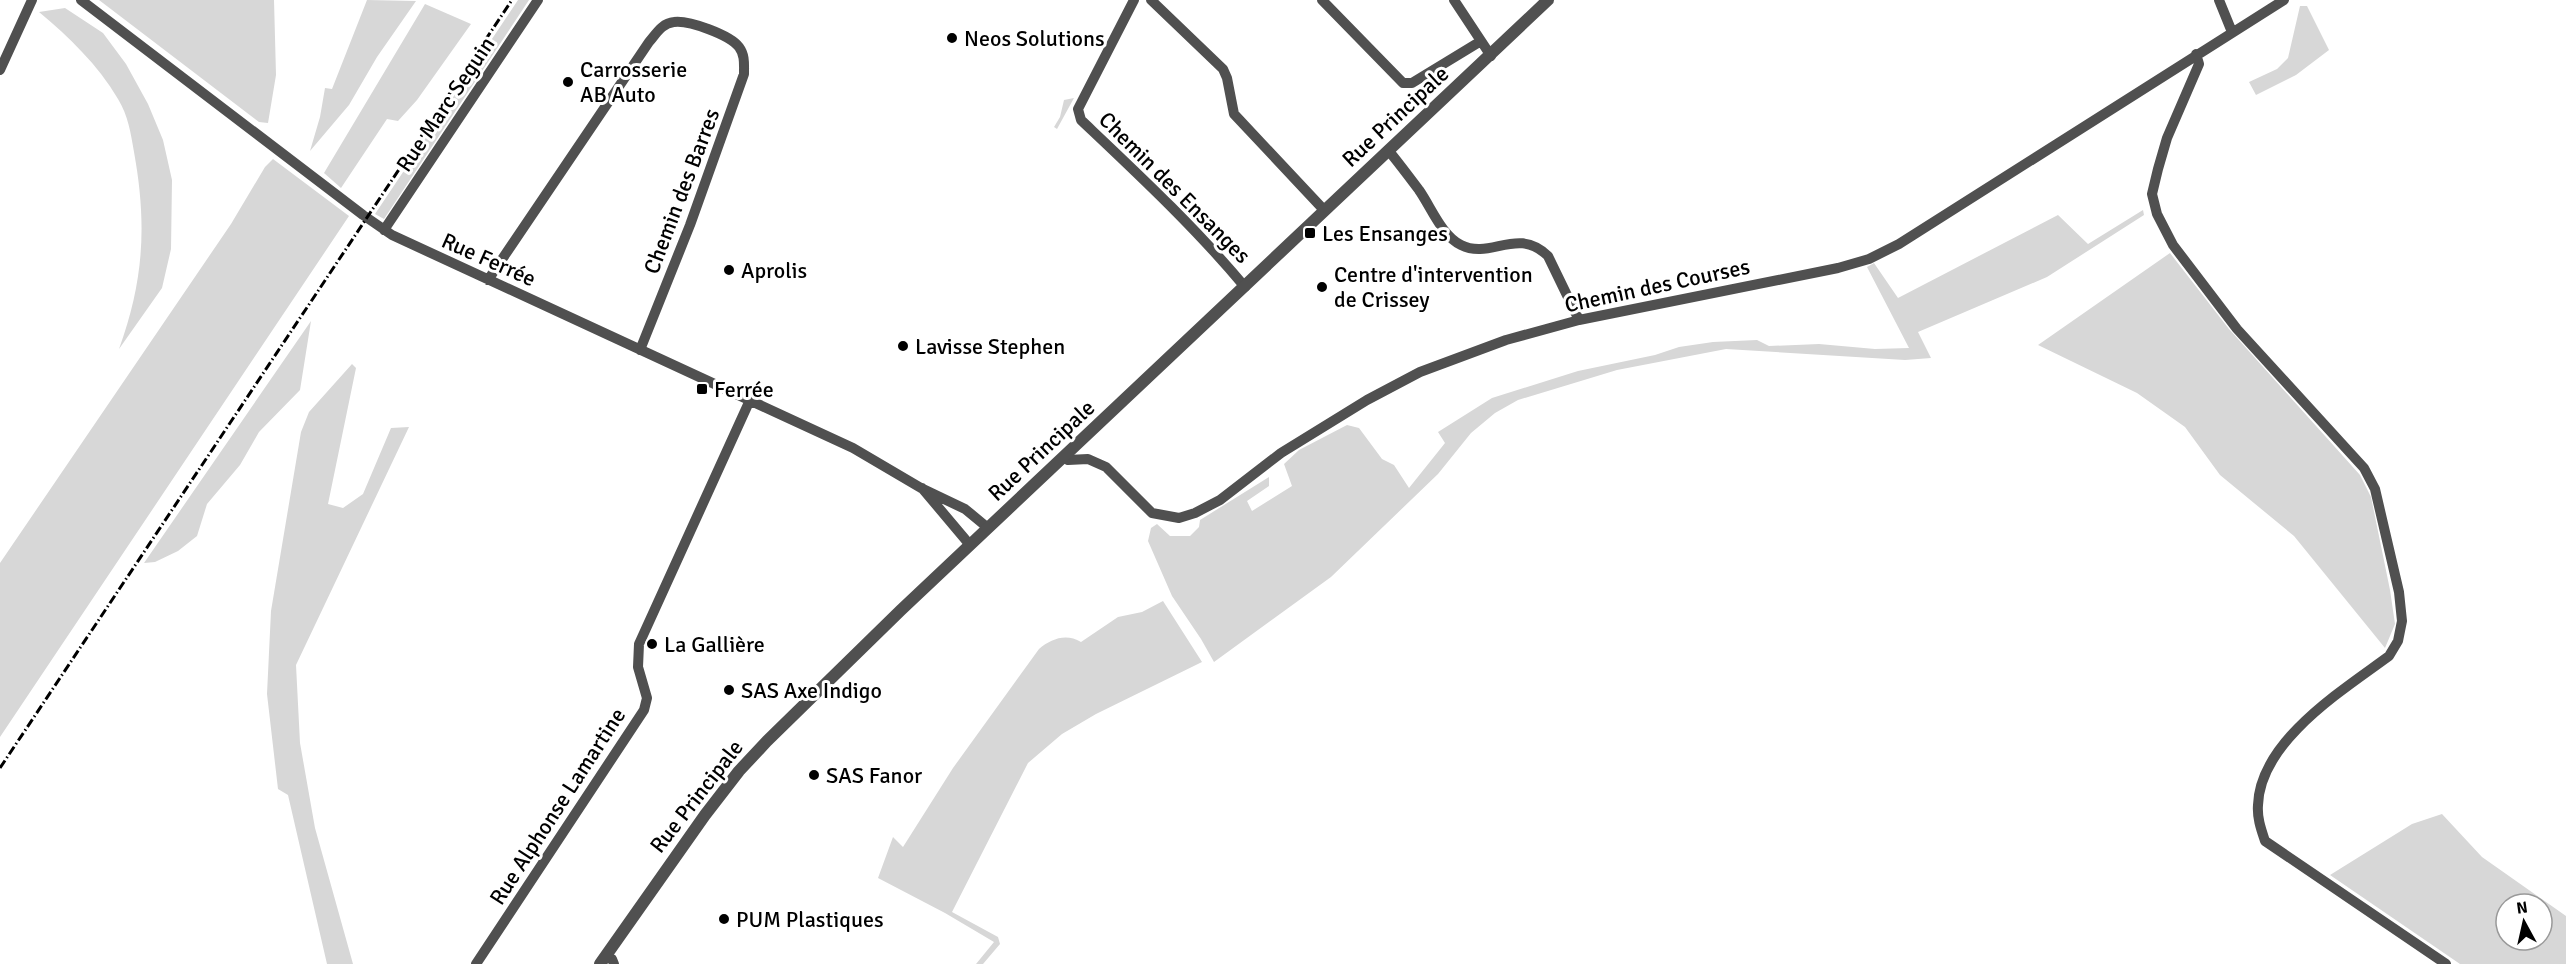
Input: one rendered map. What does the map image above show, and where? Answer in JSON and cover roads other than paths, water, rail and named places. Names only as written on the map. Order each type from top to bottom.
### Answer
[{"type":"street","points":[[0,70],[32,0]]},
{"type":"street","name":"Rue Ferrée","points":[[81,0],[384,230],[409,244],[853,448],[921,488],[940,495],[965,509],[988,528]]},
{"type":"street","name":"Rue Marc Seguin","points":[[384,230],[538,0]]},
{"type":"street","name":"Chemin des Ensanges","points":[[1134,0],[1078,109],[1081,120],[1225,262],[1245,287]]},
{"type":"street","points":[[1151,0],[1223,69],[1234,114],[1324,210]]},
{"type":"street","points":[[1322,0],[1403,83],[1412,83],[1481,41]]},
{"type":"street","points":[[1454,0],[1491,56]]},
{"type":"street","name":"Rue Principale","points":[[607,962],[683,844],[739,771],[901,610],[1548,0]]},
{"type":"street","points":[[2219,0],[2232,32]]},
{"type":"street","name":"Chemin des Courses","points":[[1064,458],[1068,460],[1088,459],[1106,467],[1126,484],[1147,509],[1170,518],[1195,513],[1220,500],[1281,453],[1367,400],[1420,372],[1506,340],[1579,321],[1869,259],[1946,216],[2196,54],[2284,0]]},
{"type":"street","name":"Chemin des Barres","points":[[488,280],[661,27],[674,22],[715,32],[738,45],[744,57],[744,74],[690,225],[640,350]]},
{"type":"street","points":[[2196,54],[2199,64],[2168,138],[2152,194],[2157,214],[2174,244],[2237,329],[2364,468],[2380,504],[2399,592],[2402,621],[2398,641],[2389,656],[2298,728],[2279,751],[2264,775],[2258,803],[2258,820],[2265,841],[2446,964]]},
{"type":"street","points":[[1388,150],[1439,222],[1461,246],[1479,249],[1521,242],[1540,248],[1548,256],[1579,321]]},
{"type":"street","name":"Rue Alphonse Lamartine","points":[[476,964],[644,710],[647,698],[638,667],[639,644],[750,400]]},
{"type":"street","name":"Rue Ferrée","points":[[921,488],[970,545]]},
{"type":"railway","points":[[0,768],[512,0]]},
{"type":"place","name":"Neos Solutions","points":[[952,38]]},
{"type":"place","name":"Carrosserie AB Auto","points":[[568,82]]},
{"type":"place","name":"Les Ensanges","points":[[1310,233]]},
{"type":"place","name":"Aprolis","points":[[729,270]]},
{"type":"place","name":"Centre d'intervention de Crissey","points":[[1322,287]]},
{"type":"place","name":"Lavisse Stephen","points":[[903,346]]},
{"type":"place","name":"Ferrée","points":[[702,389]]},
{"type":"place","name":"La Gallière","points":[[652,644]]},
{"type":"place","name":"SAS Axe Indigo","points":[[729,690]]},
{"type":"place","name":"SAS Fanor","points":[[814,775]]},
{"type":"place","name":"PUM Plastiques","points":[[724,919]]}]
